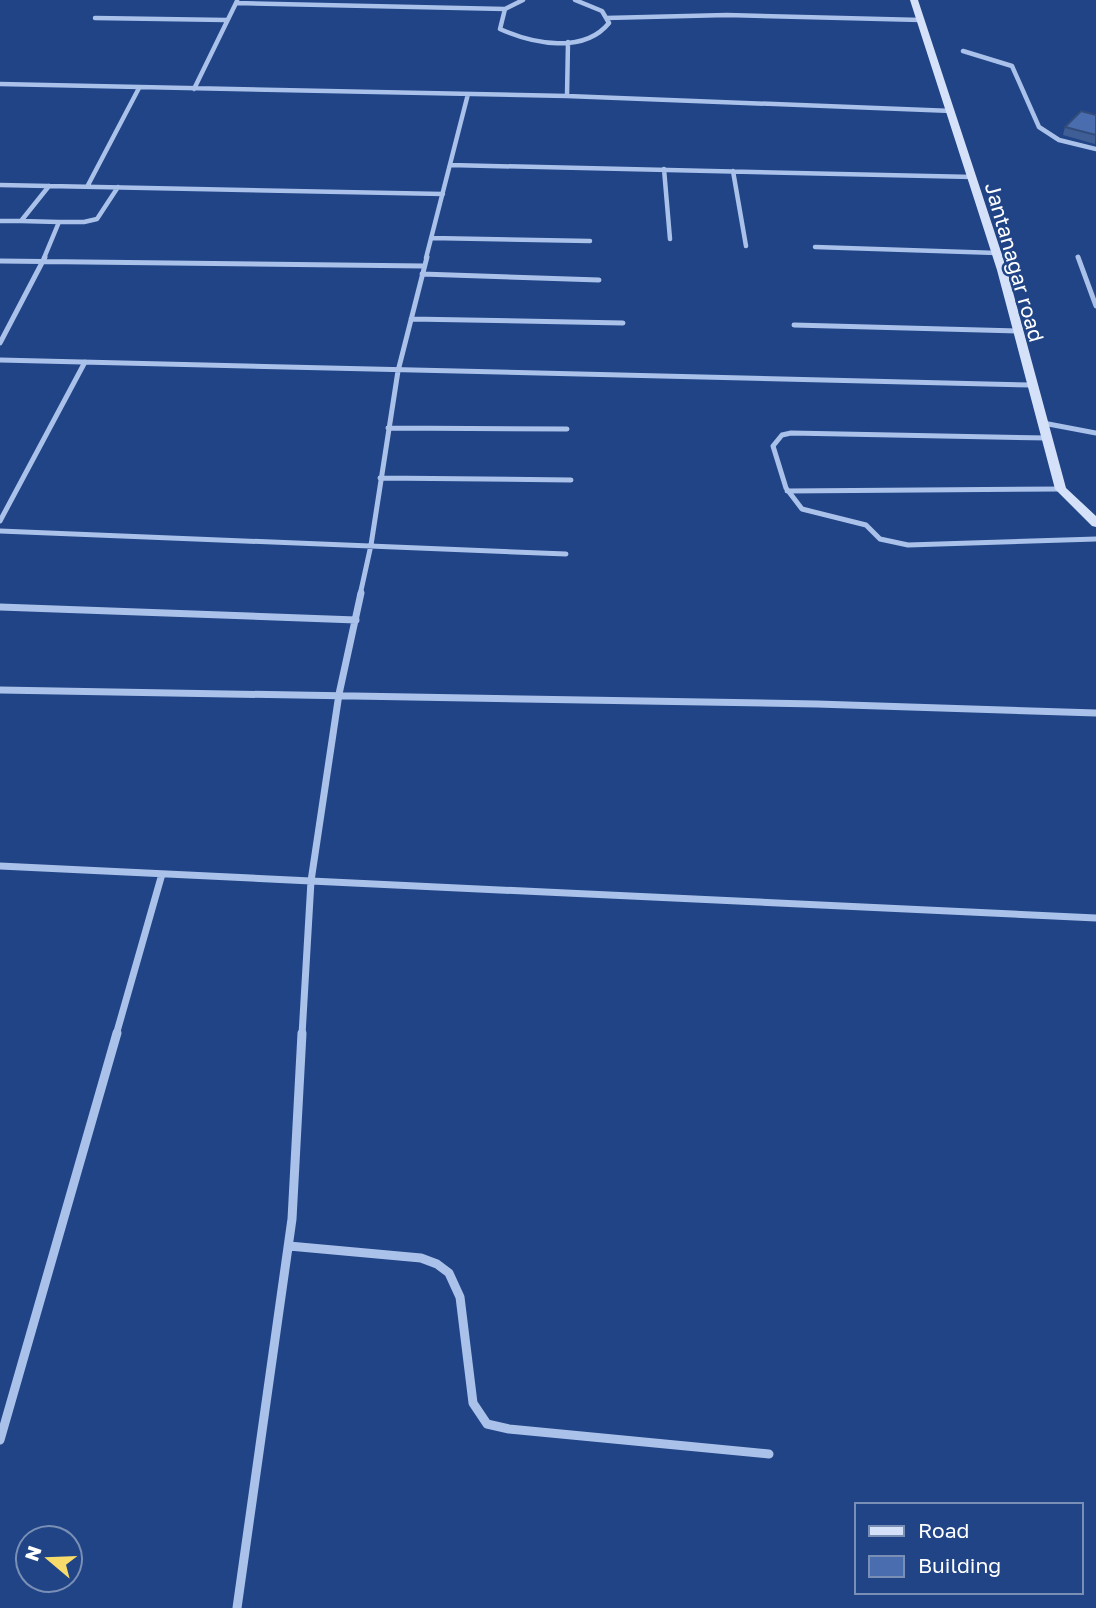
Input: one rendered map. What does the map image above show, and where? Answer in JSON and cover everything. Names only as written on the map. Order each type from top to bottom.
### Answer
[{"type":"street","points":[[194,89],[237,2],[505,9],[523,0]]},
{"type":"street","points":[[505,9],[500,29],[510,35],[537,40],[581,42],[601,33],[609,23],[602,11],[575,0]]},
{"type":"street","name":"Jantanagar road","points":[[914,0],[997,253],[1061,489]]},
{"type":"street","points":[[606,18],[727,15],[921,20]]},
{"type":"street","points":[[95,18],[226,20]]},
{"type":"street","points":[[568,42],[568,96]]},
{"type":"street","points":[[963,51],[1012,66],[1039,127],[1059,140],[1096,149]]},
{"type":"street","points":[[0,84],[568,96],[952,111]]},
{"type":"street","points":[[87,187],[139,88]]},
{"type":"street","points":[[237,1608],[289,1247],[311,881],[339,694],[371,545],[398,371],[468,94]]},
{"type":"street","points":[[450,165],[973,177]]},
{"type":"street","points":[[664,169],[670,239]]},
{"type":"street","points":[[733,171],[746,246]]},
{"type":"street","points":[[0,185],[443,194]]},
{"type":"street","points":[[21,221],[49,186]]},
{"type":"street","points":[[0,221],[94,223],[103,217],[118,187]]},
{"type":"street","points":[[0,343],[43,261],[59,222]]},
{"type":"street","points":[[431,238],[590,241]]},
{"type":"street","points":[[815,247],[997,253]]},
{"type":"street","points":[[1079,257],[1096,306]]},
{"type":"street","points":[[0,261],[423,270],[599,280]]},
{"type":"street","points":[[411,319],[623,323]]},
{"type":"street","points":[[794,325],[1018,331]]},
{"type":"street","points":[[0,360],[1031,385]]},
{"type":"street","points":[[0,521],[85,362]]},
{"type":"street","points":[[1043,424],[1096,433]]},
{"type":"street","points":[[388,428],[567,429]]},
{"type":"street","points":[[1048,438],[791,433],[782,435],[774,446],[786,491],[802,509],[866,524],[880,540],[908,545],[1096,539]]},
{"type":"street","points":[[380,478],[571,480]]},
{"type":"street","points":[[786,491],[1061,489],[1096,523]]},
{"type":"street","points":[[0,531],[566,554]]},
{"type":"street","points":[[0,607],[356,620]]},
{"type":"street","points":[[0,690],[817,704],[1096,713]]},
{"type":"street","points":[[0,866],[1096,918]]},
{"type":"street","points":[[0,1440],[162,874]]},
{"type":"street","points":[[289,1247],[421,1258],[437,1264],[449,1273],[460,1297],[473,1403],[487,1424],[509,1429],[769,1454]]},
{"type":"building","points":[[1081,111],[1096,115],[1096,135],[1065,127]]}]
